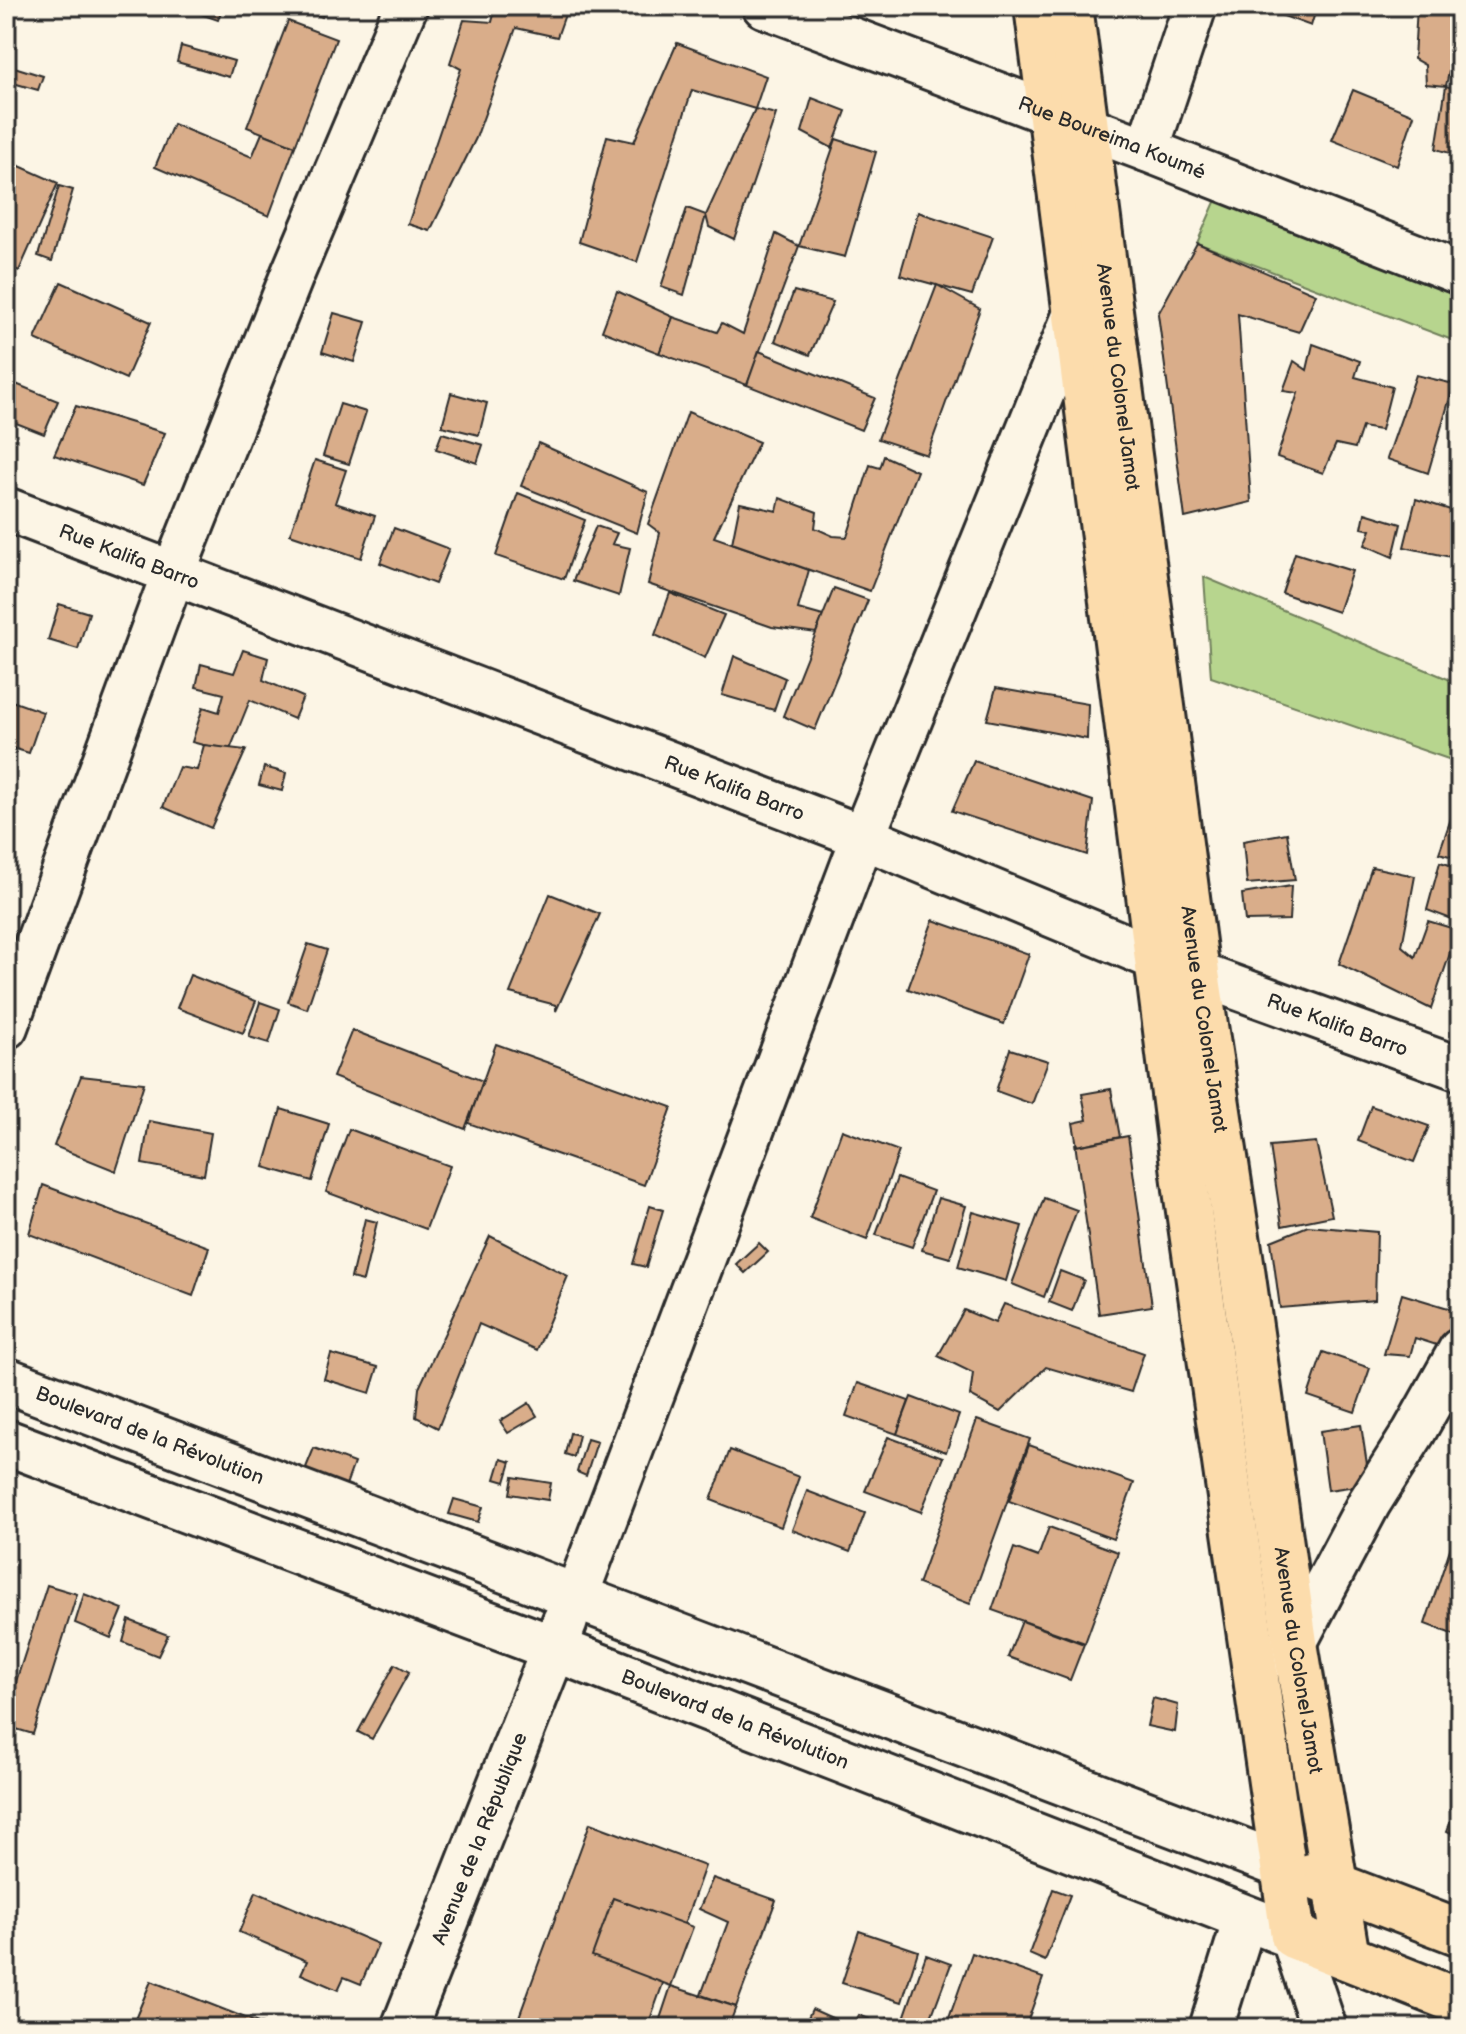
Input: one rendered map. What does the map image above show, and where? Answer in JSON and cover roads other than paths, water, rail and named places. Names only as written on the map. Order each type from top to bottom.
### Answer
[{"type":"main road","name":"Avenue du Colonel Jamot","points":[[1037,6],[1101,248],[1177,966],[1187,1197],[1293,1936],[1326,2028]]},
{"type":"main road","name":"Avenue du Colonel Jamot","points":[[1070,6],[1069,122],[1076,311],[1177,966],[1240,1256],[1295,1643],[1347,1957],[1326,2028]]},
{"type":"main road","name":"Boulevard de la Révolution","points":[[6,1380],[1460,1933]]},
{"type":"main road","name":"Boulevard de la Révolution","points":[[6,1442],[553,1648],[1460,2002]]},
{"type":"main road","name":"Avenue de la République","points":[[404,2028],[553,1648],[576,1597]]},
{"type":"street","points":[[6,1027],[173,574],[293,273],[406,6]]},
{"type":"street","name":"Rue Boureima Koumé","points":[[764,6],[1147,150],[1460,273]]},
{"type":"street","points":[[1147,150],[1195,6]]},
{"type":"street","points":[[576,1597],[863,837],[1101,248]]},
{"type":"street","name":"Rue Kalifa Barro","points":[[6,509],[863,837],[1177,966],[1460,1069]]},
{"type":"street","points":[[1253,1667],[1295,1643],[1369,1503],[1460,1350]]},
{"type":"street","points":[[1211,2028],[1245,1919]]}]
